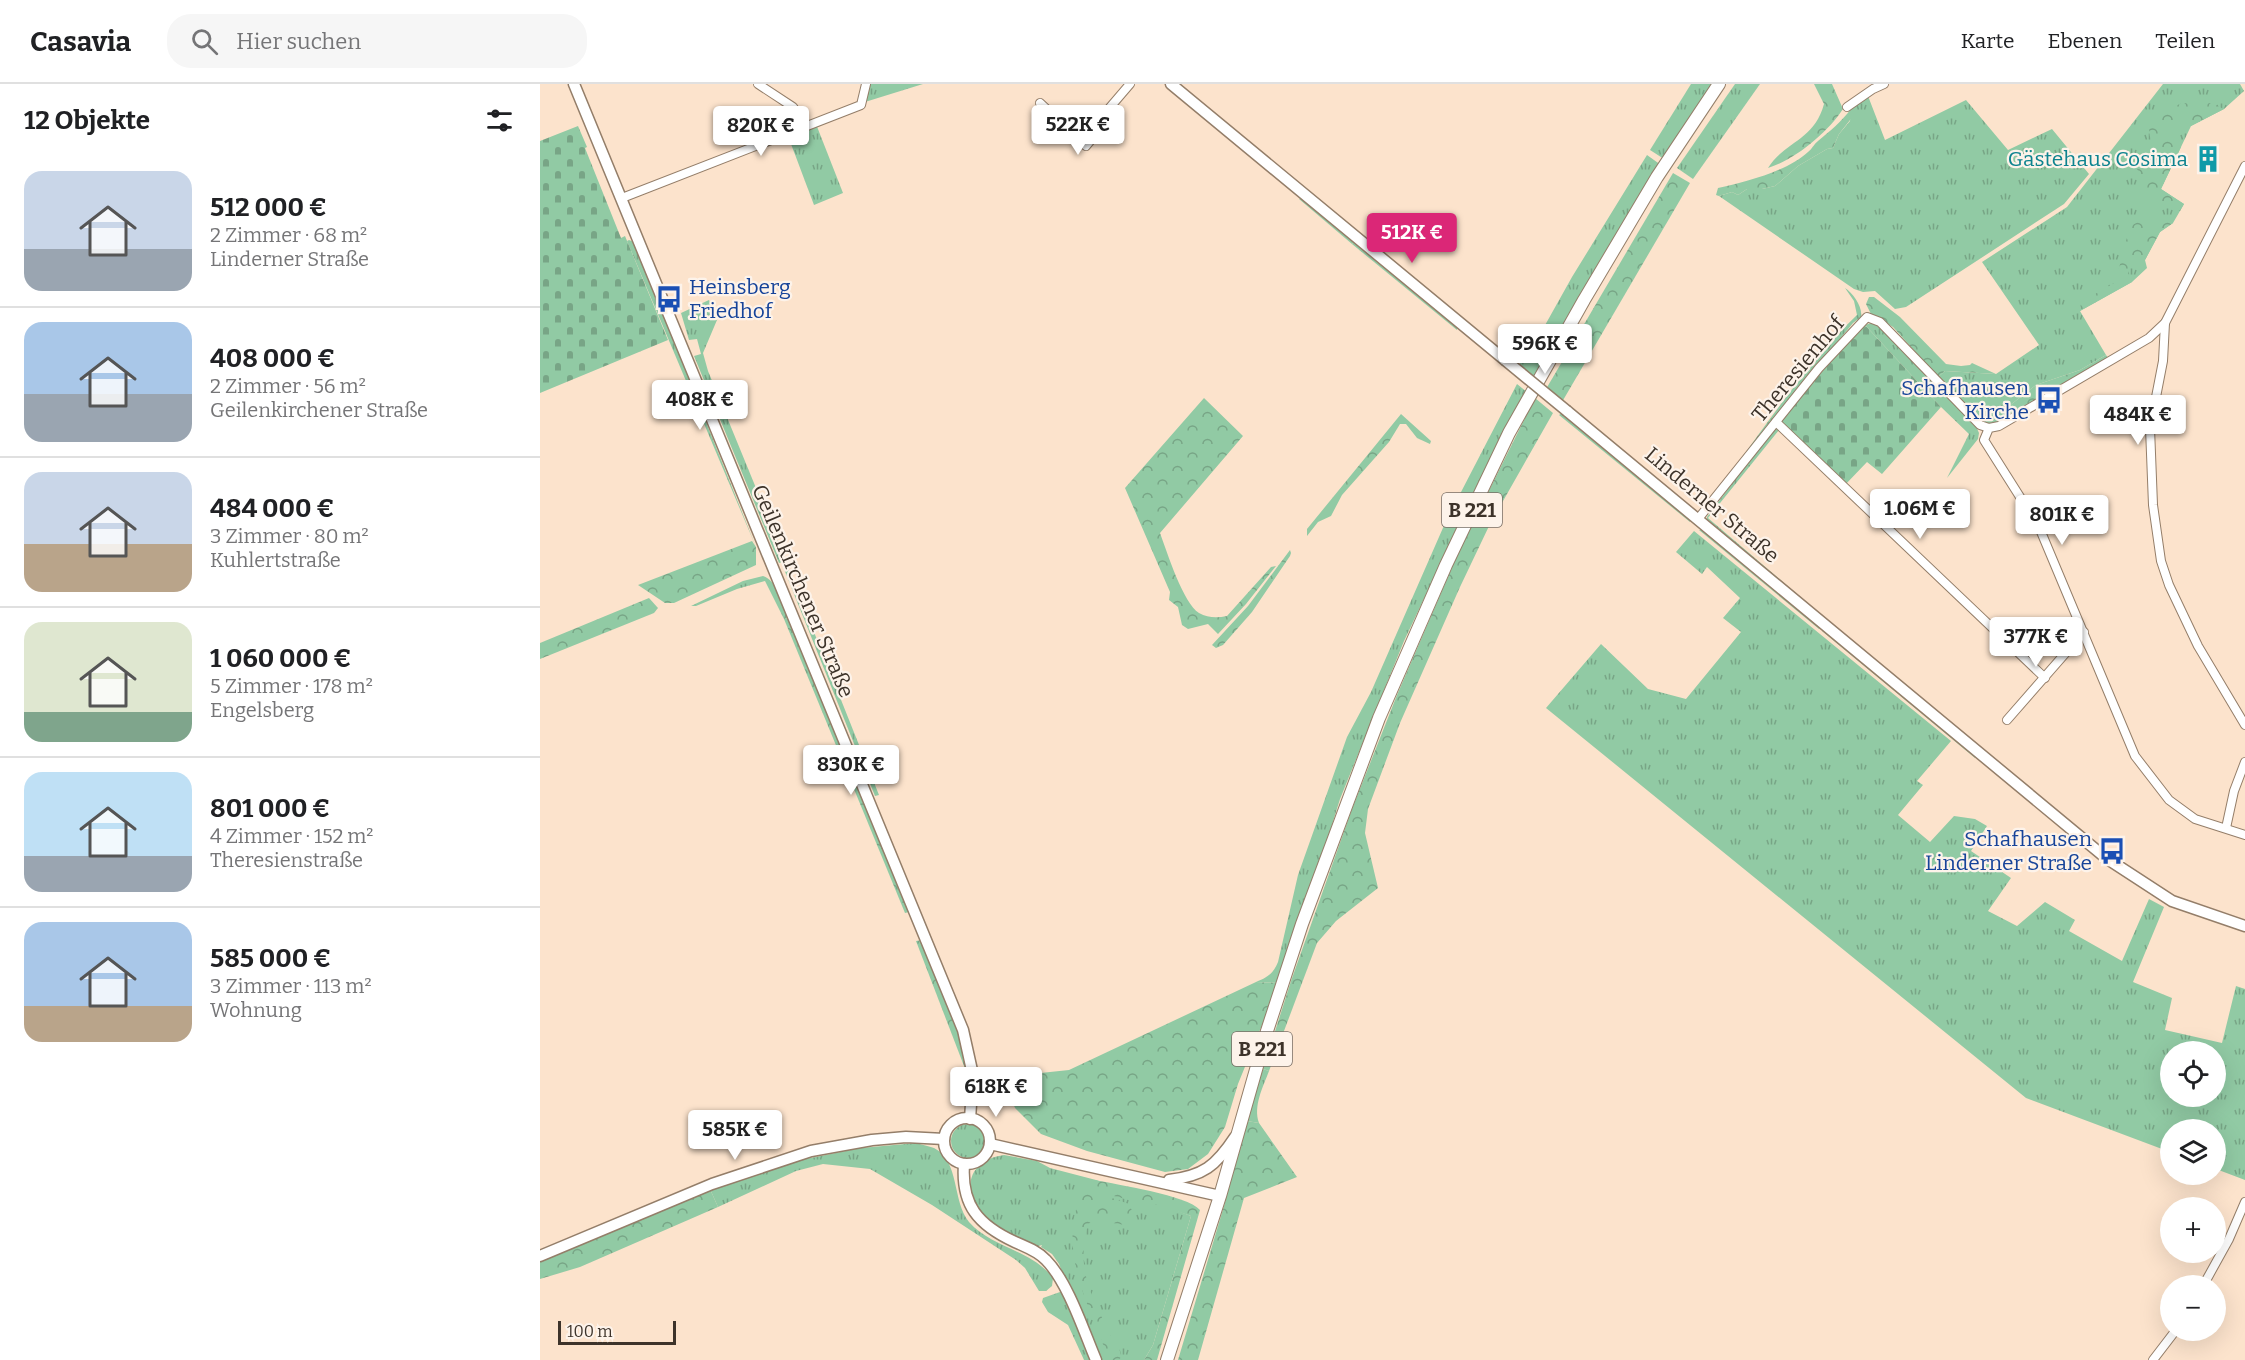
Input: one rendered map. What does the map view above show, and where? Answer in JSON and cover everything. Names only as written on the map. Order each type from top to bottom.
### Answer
[{"type":"main road","name":"Geilenkirchener Straße","points":[[574,84],[957,1015],[967,1046],[972,1075],[970,1119]]},
{"type":"main road","name":"Linderner Straße","points":[[1171,84],[2082,839],[2121,869],[2172,901],[2245,926]]},
{"type":"main road","name":"B 221","points":[[1167,1360],[1220,1196],[1267,1031],[1341,816],[1379,718],[1446,565],[1509,434],[1584,300],[1658,177],[1719,84]]},
{"type":"main road","points":[[960,1119],[970,1119],[987,1129],[990,1144],[987,1153],[980,1160],[964,1164],[950,1156],[944,1139],[952,1124],[960,1119]]},
{"type":"main road","points":[[1160,1182],[1185,1179],[1201,1174],[1215,1163],[1239,1131]]},
{"type":"main road","points":[[540,1256],[712,1184],[811,1151],[872,1140],[906,1137],[944,1139]]},
{"type":"main road","points":[[990,1144],[1220,1196]]},
{"type":"main road","points":[[964,1164],[967,1199],[975,1215],[991,1230],[1032,1250],[1046,1260],[1056,1272],[1096,1360]]},
{"type":"street","points":[[758,84],[793,107],[805,125]]},
{"type":"street","points":[[622,198],[861,105],[866,84]]},
{"type":"street","points":[[1040,103],[1086,146],[1102,127],[1100,119],[1130,84]]},
{"type":"street","points":[[1847,107],[1884,84]]},
{"type":"street","points":[[2245,166],[2164,323],[2149,338],[1999,426],[1989,428],[1984,440],[2039,527],[2135,756],[2169,800],[2195,819],[2245,835]]},
{"type":"street","name":"Theresienhof","points":[[1698,519],[1819,368],[1867,317],[1880,322],[1980,425],[1989,428]]},
{"type":"street","points":[[2164,323],[2163,361],[2150,428],[2153,505],[2161,561],[2169,585],[2198,646],[2245,725]]},
{"type":"street","points":[[1776,422],[2045,678]]},
{"type":"street","points":[[2007,720],[2084,632]]},
{"type":"street","points":[[2226,828],[2234,791],[2245,762]]},
{"type":"street","points":[[2209,1275],[2229,1239],[2245,1202]]},
{"type":"street","points":[[2153,1360],[2168,1341]]},
{"type":"green space","points":[[870,84],[923,84],[865,102]]},
{"type":"green space","points":[[1691,84],[1712,84],[1664,159],[1650,150]]},
{"type":"green space","points":[[1735,84],[1760,84],[1693,179],[1677,168]]},
{"type":"green space","points":[[1814,84],[1832,84],[1843,109],[1829,127],[1800,152],[1768,168],[1775,159],[1813,126],[1819,116],[1824,104]]},
{"type":"green space","points":[[2163,84],[2240,84],[2244,91],[2224,109],[2191,126],[2161,189],[2184,204],[2173,223],[2160,232],[2145,260],[2147,268],[2132,282],[2080,311],[2106,355],[2080,370],[2036,385],[1995,417],[1972,415],[1938,377],[1945,371],[1996,374],[2039,345],[1982,262],[2067,207]]},
{"type":"green space","points":[[1868,96],[1885,140],[1966,100],[2008,150],[2052,129],[2089,174],[2064,204],[1906,307],[1895,309],[1875,291],[1863,292],[1854,289],[1719,196],[1732,192],[1738,195],[1747,189],[1775,186],[1798,166],[1827,149],[1833,148],[1839,134],[1850,121],[1851,109]]},
{"type":"green space","points":[[2182,103],[2201,105],[2210,103],[2224,109],[2191,126],[2179,119],[2173,121],[2173,128],[2181,147],[2161,189],[2184,204],[2180,211],[2164,204],[2156,209],[2145,201],[2138,189],[2144,179],[2130,159],[2151,140],[2149,131],[2153,119]]},
{"type":"green space","points":[[1851,109],[1854,115],[1839,134],[1833,148],[1827,149],[1798,166],[1775,186],[1747,189],[1738,195],[1732,192],[1716,195],[1718,188],[1766,175],[1799,159]]},
{"type":"green space","points":[[816,124],[843,193],[814,205],[788,136]]},
{"type":"green space","points":[[578,126],[621,238],[625,236],[668,340],[540,393],[540,141]]},
{"type":"green space","points":[[1647,155],[1661,165],[1534,381],[1517,367],[1530,352],[1572,277]]},
{"type":"green space","points":[[1673,173],[1690,183],[1562,402],[1546,389]]},
{"type":"green space","points":[[1301,198],[1354,242],[1352,244],[1299,199]]},
{"type":"green space","points":[[2150,216],[2173,223],[2160,232],[2145,260],[2134,259],[2128,273],[2132,282],[2080,311],[2081,302],[2121,277],[2118,272],[2130,226]]},
{"type":"green space","points":[[627,241],[634,242],[756,547]]},
{"type":"green space","points":[[1354,242],[1457,327],[1457,330],[1352,244]]},
{"type":"green space","points":[[1845,288],[1857,301],[1861,317],[1853,323],[1740,460],[1810,366],[1857,315],[1854,301]]},
{"type":"green space","points":[[1869,297],[1874,297],[1900,317],[1946,364],[1961,366],[1972,363],[1996,374],[1945,371],[1938,377],[1893,327],[1871,314],[1866,304]]},
{"type":"green space","points":[[709,300],[717,320],[703,353],[708,371],[786,561],[779,563],[694,356],[701,354],[697,339],[689,340],[681,313]]},
{"type":"green space","points":[[1871,323],[1880,326],[1975,424],[1979,433],[1978,439],[1947,478],[1969,434],[1865,325]]},
{"type":"green space","points":[[1865,325],[1941,407],[1882,474],[1867,462],[1844,486],[1778,423]]},
{"type":"green space","points":[[2106,355],[2109,359],[2005,422],[1987,423],[1972,415],[1995,417],[2036,385],[2080,370]]},
{"type":"green space","points":[[1517,384],[1528,393],[1481,478],[1404,641],[1340,799],[1279,983],[1256,982],[1270,975],[1278,962],[1298,875],[1347,737],[1371,692],[1446,521]]},
{"type":"green space","points":[[1204,398],[1243,436],[1160,533],[1176,576],[1187,599],[1199,613],[1209,617],[1220,617],[1227,616],[1271,567],[1276,566],[1246,604],[1218,634],[1208,624],[1188,629],[1182,625],[1178,607],[1169,600],[1170,592],[1125,488]]},
{"type":"green space","points":[[1535,398],[1553,413],[1490,524],[1460,587],[1400,723],[1368,809],[1365,833],[1378,888],[1336,921],[1317,943],[1269,1071],[1263,1069],[1291,981],[1352,809],[1397,695],[1460,549]]},
{"type":"green space","points":[[1562,413],[1690,519],[1690,522],[1559,415]]},
{"type":"green space","points":[[1401,414],[1431,441],[1430,444],[1417,438],[1406,424],[1400,424],[1389,442],[1342,495],[1331,516],[1318,522],[1307,536],[1307,529]]},
{"type":"green space","points":[[1774,428],[1779,430],[1708,518],[1824,617],[1825,621],[1706,523],[1707,517]]},
{"type":"green space","points":[[1699,530],[1703,530],[1821,627],[1819,629]]},
{"type":"green space","points":[[1694,531],[1951,741],[1917,781],[1923,785],[1898,815],[1930,842],[1954,816],[1975,819],[1987,826],[1971,851],[2011,878],[1988,911],[2017,926],[2045,902],[2075,920],[2069,931],[2122,961],[2149,899],[2164,907],[2133,982],[2172,998],[2165,1030],[2213,1041],[2160,1041],[2160,1107],[2226,1107],[2226,1041],[2222,1041],[2236,986],[2245,989],[2245,1180],[2226,1173],[2226,1119],[2160,1119],[2160,1148],[2026,1098],[1546,708],[1601,644],[1648,689],[1686,699],[1741,632],[1723,618],[1740,598],[1707,567],[1702,574],[1676,552]]},
{"type":"green space","points":[[752,541],[756,547],[756,565],[674,603],[665,603],[638,585]]},
{"type":"green space","points":[[1290,550],[1290,556],[1252,612],[1223,645],[1216,648],[1212,645],[1248,606]]},
{"type":"green space","points":[[788,567],[879,795],[875,796],[784,569]]},
{"type":"green space","points":[[763,576],[768,578],[776,588],[789,618],[784,619],[765,581],[691,606],[743,581]]},
{"type":"green space","points":[[649,598],[658,608],[654,613],[540,659],[540,643]]},
{"type":"green space","points":[[789,618],[909,912],[905,913],[784,619]]},
{"type":"green space","points":[[1823,629],[1976,756],[1975,758],[1822,631]]},
{"type":"green space","points":[[922,940],[961,1035],[969,1079],[916,941]]},
{"type":"green space","points":[[1256,982],[1279,983],[1238,1084],[1225,1127],[1208,1154],[1188,1169],[1165,1172],[1087,1151],[1041,1134],[1015,1108],[1008,1090],[1014,1079],[1031,1074],[1069,1070]]},
{"type":"green space","points":[[1263,1069],[1269,1071],[1258,1103],[1259,1123],[1247,1121]]},
{"type":"green space","points":[[1247,1121],[1259,1123],[1297,1177],[1244,1198],[1198,1360],[1178,1360],[1224,1206]]},
{"type":"green space","points":[[968,1124],[980,1129],[985,1141],[980,1153],[968,1158],[956,1153],[951,1141],[956,1129]]},
{"type":"green space","points":[[916,1143],[934,1148],[948,1162],[960,1203],[969,1222],[989,1238],[1034,1261],[1053,1278],[1052,1286],[1046,1291],[1039,1291],[1025,1268],[1016,1260],[932,1205],[870,1169],[823,1164],[796,1171],[718,1207],[710,1189],[780,1164],[861,1148]]},
{"type":"green space","points":[[1004,1155],[1037,1161],[1050,1168],[1096,1180],[1191,1216],[1153,1345],[1144,1360],[1098,1360],[1059,1264],[1052,1254],[1041,1247],[1042,1245],[1035,1247],[1002,1232],[985,1220],[973,1198],[971,1181],[973,1173],[985,1161]]},
{"type":"green space","points":[[1095,1180],[1167,1195],[1200,1210],[1157,1360],[1144,1360],[1153,1345],[1191,1216],[1130,1196],[1125,1199],[1110,1195],[1096,1185]]},
{"type":"green space","points":[[1092,1183],[1095,1192],[1129,1204],[1133,1213],[1125,1225],[1095,1220],[1088,1224],[1085,1240],[1084,1267],[1087,1280],[1096,1305],[1120,1350],[1119,1360],[1109,1360],[1082,1291],[1074,1256],[1076,1208],[1082,1194]]},
{"type":"green space","points":[[710,1189],[718,1207],[580,1267],[540,1279],[540,1259]]},
{"type":"green space","points":[[1060,1292],[1065,1293],[1093,1360],[1084,1360],[1068,1325],[1048,1312],[1042,1302],[1043,1298]]},
{"type":"place","name":"Gästehaus Cosima","points":[[2208,159]]},
{"type":"place","name":"Heinsberg Friedhof","points":[[669,299]]},
{"type":"place","name":"Schafhausen Kirche","points":[[2049,400]]},
{"type":"place","name":"Schafhausen Linderner Straße","points":[[2112,851]]}]
